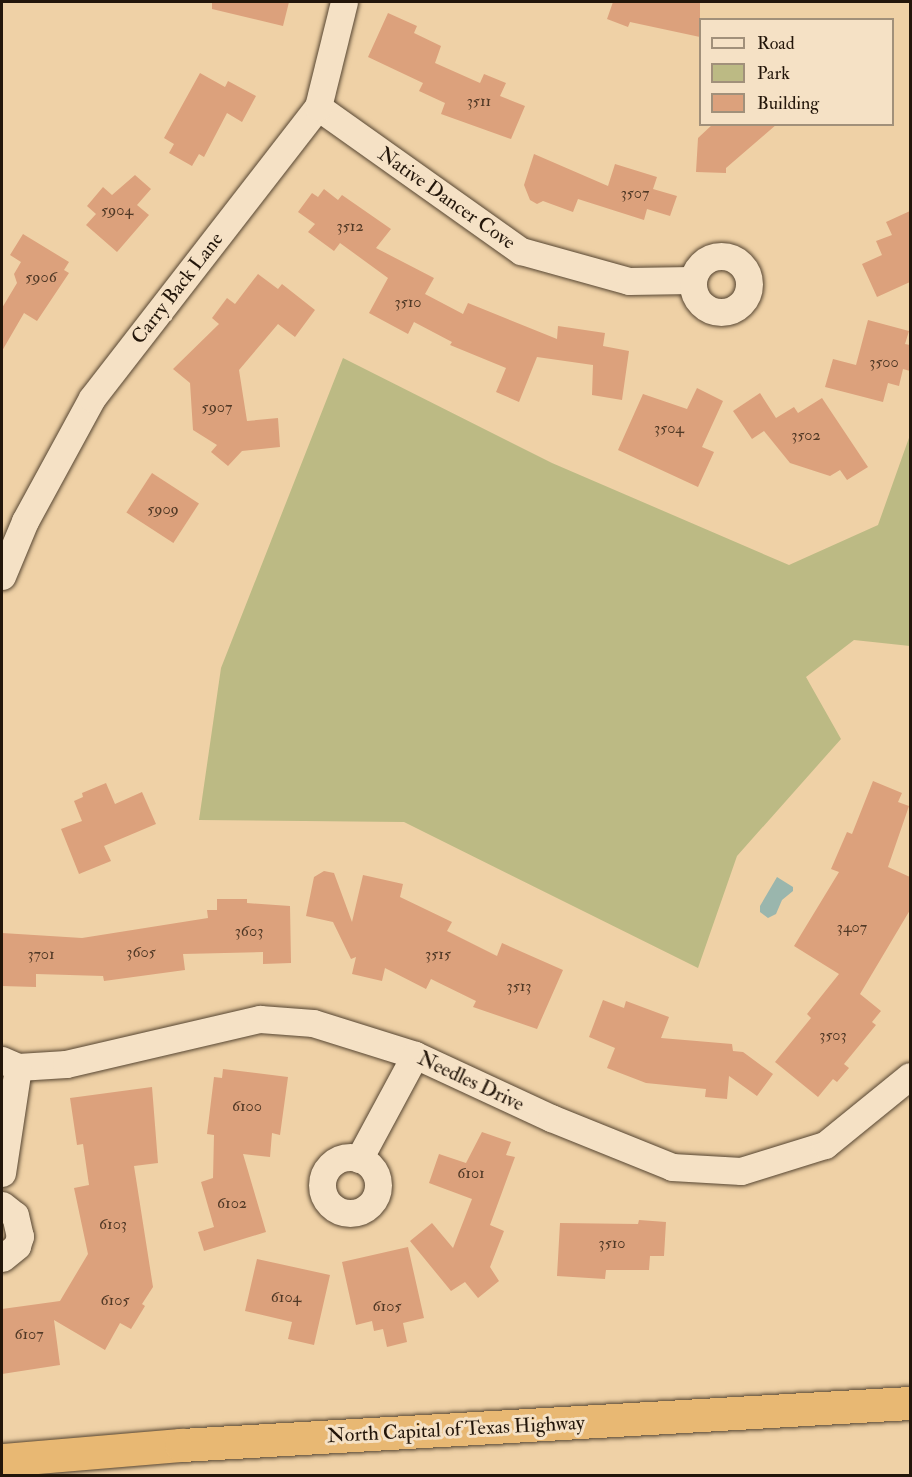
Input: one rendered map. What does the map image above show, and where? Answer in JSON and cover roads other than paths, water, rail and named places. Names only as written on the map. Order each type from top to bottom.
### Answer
[{"type":"highway","name":"North Capital of Texas Highway","points":[[2,1460],[193,1444],[910,1403]]},
{"type":"street","name":"Carry Back Lane","points":[[2,576],[24,521],[92,398],[318,106],[344,2]]},
{"type":"street","name":"Native Dancer Cove","points":[[318,106],[521,250],[629,281],[692,280]]},
{"type":"street","name":"Needles Drive","points":[[10,1064],[117,1055],[260,1019],[313,1023],[415,1055],[551,1118],[672,1167],[741,1171],[825,1145],[910,1076]]},
{"type":"street","points":[[359,1158],[415,1055]]},
{"type":"street","points":[[2,1173],[10,1064]]},
{"type":"street","points":[[2,1205],[15,1215],[20,1236],[17,1246],[2,1258]]},
{"type":"water","points":[[777,877],[793,887],[793,891],[782,900],[776,914],[768,918],[760,912],[760,906]]}]
